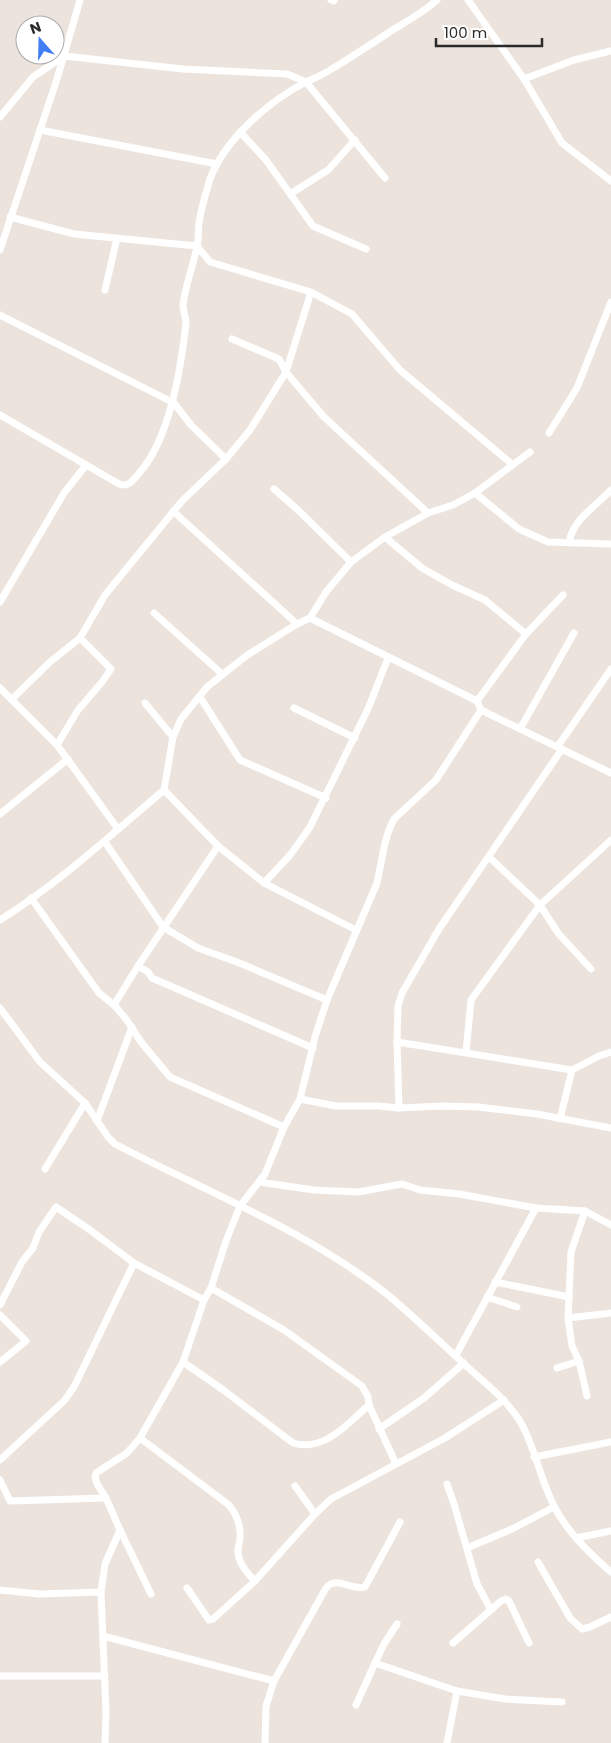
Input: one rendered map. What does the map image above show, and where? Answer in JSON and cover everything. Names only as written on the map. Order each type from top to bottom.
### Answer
[{"type":"street","points":[[65,52],[80,0]]},
{"type":"street","points":[[0,415],[119,484],[123,486],[129,484],[150,461],[174,403],[186,324],[183,306],[197,246],[199,221],[210,180],[217,164],[240,132],[269,107],[306,82],[364,50],[427,10],[437,0]]},
{"type":"street","points":[[468,0],[524,79],[562,143],[611,181]]},
{"type":"street","points":[[524,79],[574,60],[611,51]]},
{"type":"street","points":[[65,56],[183,69],[287,74],[306,82],[385,178]]},
{"type":"street","points":[[0,117],[32,77],[50,65]]},
{"type":"street","points":[[0,250],[61,65]]},
{"type":"street","points":[[40,130],[217,164]]},
{"type":"street","points":[[240,132],[266,160],[313,226],[366,249]]},
{"type":"street","points":[[290,194],[328,170],[354,140]]},
{"type":"street","points":[[10,218],[74,234],[197,246],[210,262],[311,292],[352,314],[400,370],[513,465]]},
{"type":"street","points":[[105,290],[117,238]]},
{"type":"street","points":[[12,699],[50,662],[80,638],[105,595],[173,511],[226,459],[250,430],[286,372],[311,292]]},
{"type":"street","points":[[548,433],[577,388],[611,302]]},
{"type":"street","points":[[0,315],[174,403],[191,425],[226,459]]},
{"type":"street","points":[[232,340],[279,359],[286,372],[324,417],[428,513]]},
{"type":"street","points":[[0,920],[22,906],[83,860],[164,790],[173,737],[181,719],[207,687],[246,656],[310,618],[326,592],[351,562],[386,537],[428,513],[452,505],[475,493],[530,452]]},
{"type":"street","points":[[0,602],[64,493],[86,465]]},
{"type":"street","points":[[274,489],[351,562]]},
{"type":"street","points":[[569,543],[570,533],[576,524],[611,490]]},
{"type":"street","points":[[475,493],[519,529],[548,542],[611,544]]},
{"type":"street","points":[[173,511],[297,624]]},
{"type":"street","points":[[386,537],[422,568],[452,585],[485,600],[526,634]]},
{"type":"street","points":[[477,701],[526,634],[563,595]]},
{"type":"street","points":[[154,613],[222,674]]},
{"type":"street","points":[[310,618],[477,701],[482,710],[611,773]]},
{"type":"street","points":[[520,729],[574,633]]},
{"type":"street","points":[[56,745],[78,710],[111,669],[80,638]]},
{"type":"street","points":[[264,883],[302,840],[326,798],[368,709],[388,658]]},
{"type":"street","points":[[399,1108],[398,1006],[406,984],[440,929],[611,669]]},
{"type":"street","points":[[0,688],[68,759],[118,829]]},
{"type":"street","points":[[200,697],[240,760],[326,798]]},
{"type":"street","points":[[145,703],[173,737]]},
{"type":"street","points":[[294,708],[355,738]]},
{"type":"street","points":[[151,1594],[106,1498],[97,1484],[96,1473],[127,1452],[140,1438],[183,1362],[204,1300],[211,1288],[226,1241],[240,1206],[265,1174],[284,1127],[300,1099],[312,1048],[327,1000],[377,884],[384,843],[394,820],[436,780],[482,710]]},
{"type":"street","points":[[0,814],[68,759]]},
{"type":"street","points":[[164,790],[218,846],[264,883],[356,930]]},
{"type":"street","points":[[466,1052],[471,1000],[540,905],[611,840]]},
{"type":"street","points":[[105,842],[164,927],[198,948],[237,962],[327,1000]]},
{"type":"street","points":[[114,1005],[218,846]]},
{"type":"street","points":[[489,857],[540,905],[558,934],[591,969]]},
{"type":"street","points":[[31,898],[99,993],[114,1005],[170,1077],[284,1127]]},
{"type":"street","points":[[138,966],[148,972],[152,978],[312,1048]]},
{"type":"street","points":[[0,1008],[40,1062],[85,1102],[108,1137],[115,1144],[317,1246],[371,1281],[456,1355],[504,1400],[524,1429],[554,1507],[576,1538],[594,1558],[611,1572]]},
{"type":"street","points":[[97,1121],[132,1027]]},
{"type":"street","points":[[397,1042],[572,1070],[611,1052]]},
{"type":"street","points":[[560,1119],[572,1070]]},
{"type":"street","points":[[300,1099],[336,1106],[399,1108],[478,1107],[611,1128]]},
{"type":"street","points":[[45,1169],[85,1102]]},
{"type":"street","points":[[259,1182],[314,1190],[358,1192],[402,1184],[420,1190],[459,1194],[536,1208],[585,1211],[611,1225]]},
{"type":"street","points":[[0,1304],[22,1262],[33,1248],[39,1232],[56,1207],[134,1263],[204,1300]]},
{"type":"street","points":[[456,1355],[487,1297],[502,1274],[536,1208]]},
{"type":"street","points":[[585,1211],[571,1252],[568,1318],[572,1346],[579,1361],[587,1396]]},
{"type":"street","points":[[0,1460],[64,1401],[74,1387],[134,1263]]},
{"type":"street","points":[[496,1282],[569,1297]]},
{"type":"street","points":[[211,1288],[284,1330],[362,1386],[379,1429],[396,1464]]},
{"type":"street","points":[[487,1297],[517,1307]]},
{"type":"street","points":[[568,1318],[611,1313]]},
{"type":"street","points":[[0,1315],[26,1341],[0,1362]]},
{"type":"street","points":[[557,1368],[579,1361]]},
{"type":"street","points":[[183,1362],[293,1443],[303,1446],[326,1441],[369,1405]]},
{"type":"street","points":[[379,1429],[424,1398],[464,1363]]},
{"type":"street","points":[[187,1588],[209,1620],[216,1618],[255,1581],[315,1514],[338,1495],[444,1438],[504,1400]]},
{"type":"street","points":[[140,1438],[229,1505],[236,1514],[239,1526],[238,1551],[243,1566],[255,1581]]},
{"type":"street","points":[[534,1457],[611,1442]]},
{"type":"street","points":[[0,1480],[10,1501],[106,1498]]},
{"type":"street","points":[[447,1484],[477,1584],[491,1610]]},
{"type":"street","points":[[295,1486],[315,1514]]},
{"type":"street","points":[[467,1548],[512,1529],[554,1507]]},
{"type":"street","points":[[265,1743],[266,1706],[274,1681],[329,1585],[336,1582],[355,1588],[365,1587],[400,1522]]},
{"type":"street","points":[[105,1743],[104,1636],[101,1592],[104,1564],[120,1530]]},
{"type":"street","points":[[576,1538],[611,1530]]},
{"type":"street","points":[[538,1562],[570,1618],[577,1626],[582,1629],[590,1627],[611,1617]]},
{"type":"street","points":[[0,1591],[39,1594],[101,1592]]},
{"type":"street","points":[[453,1643],[501,1601],[506,1600],[509,1601],[529,1643]]},
{"type":"street","points":[[356,1705],[384,1644],[397,1624]]},
{"type":"street","points":[[104,1636],[274,1681]]},
{"type":"street","points":[[375,1663],[457,1691],[505,1699],[562,1702]]},
{"type":"street","points":[[0,1676],[105,1676]]},
{"type":"street","points":[[446,1743],[457,1691]]}]
